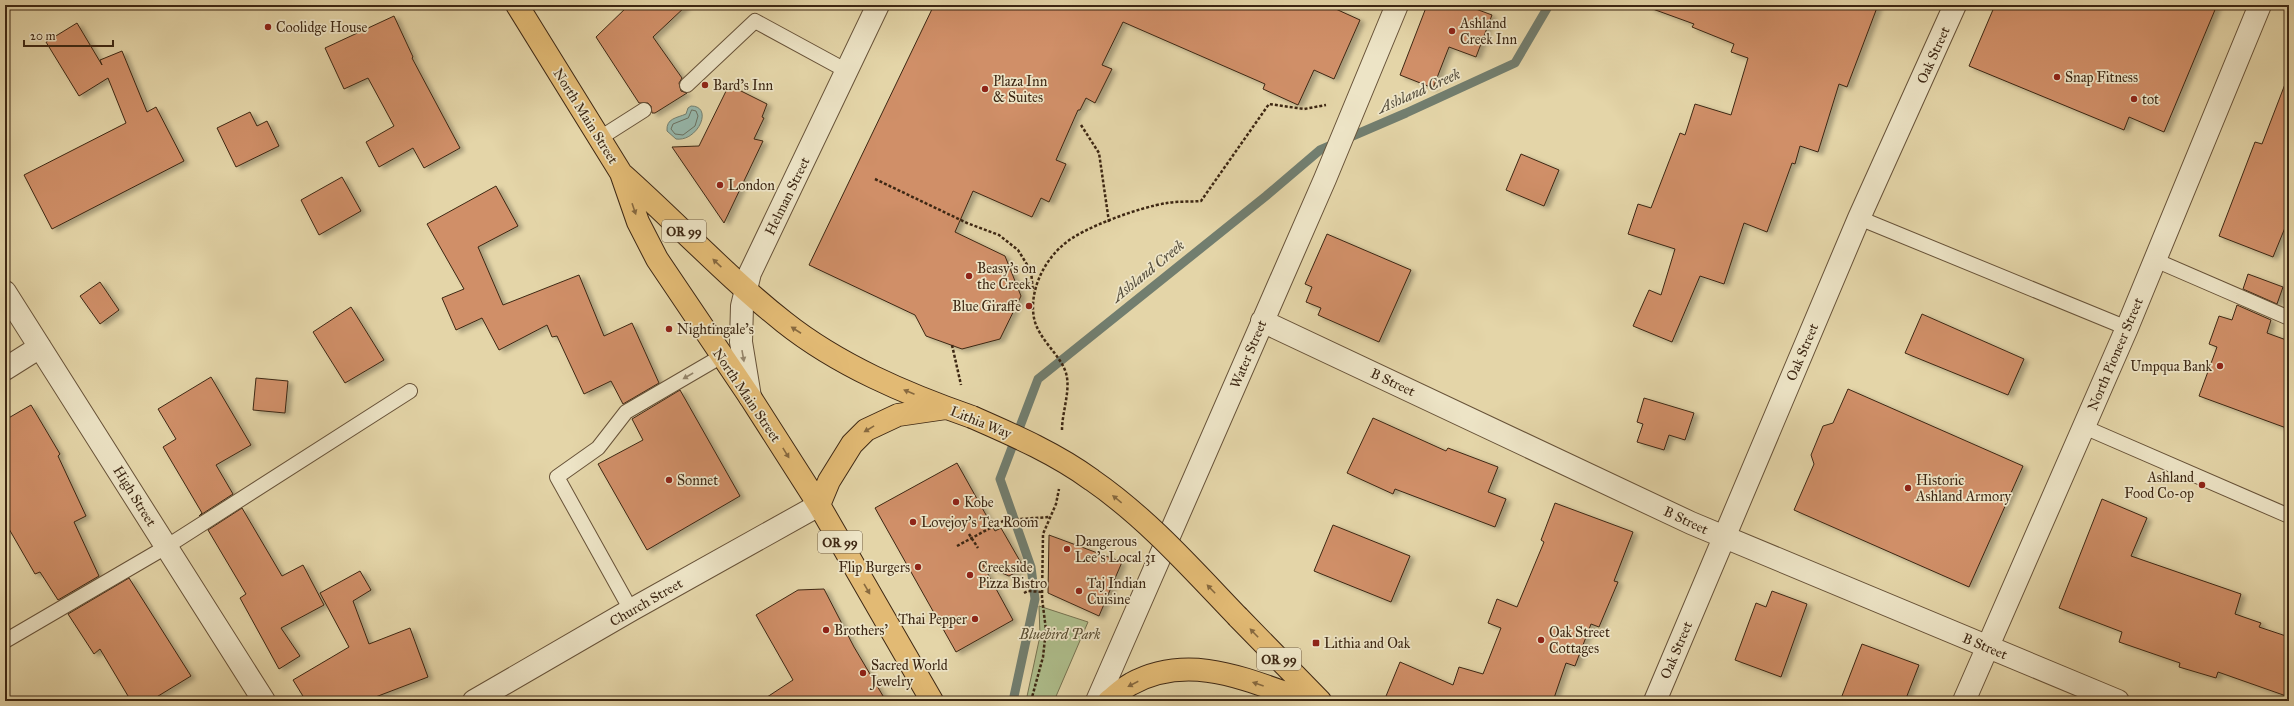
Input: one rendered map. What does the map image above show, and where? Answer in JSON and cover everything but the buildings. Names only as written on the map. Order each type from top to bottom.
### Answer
[{"type":"main road","name":"North Main Street","points":[[517,5],[621,172],[638,222],[656,259],[750,396],[819,505],[926,697]]},
{"type":"main road","name":"Lithia Way","points":[[621,172],[746,290],[785,323],[829,352],[883,381],[946,408],[972,417],[1044,450],[1092,480],[1176,552],[1320,701]]},
{"type":"main road","points":[[819,505],[829,481],[852,444],[866,430],[898,415],[946,408]]},
{"type":"main road","points":[[1109,701],[1131,684],[1163,673],[1198,668],[1230,674],[1308,701]]},
{"type":"street","name":"Helman Street","points":[[750,396],[741,342],[742,306],[750,273],[878,5]]},
{"type":"street","name":"Water Street","points":[[1096,701],[1325,179],[1398,5]]},
{"type":"street","name":"Oak Street","points":[[1655,701],[1859,218],[1956,5]]},
{"type":"street","name":"North Pioneer Street","points":[[1964,701],[2127,328],[2260,5]]},
{"type":"street","name":"High Street","points":[[5,292],[264,701]]},
{"type":"street","name":"B Street","points":[[1262,321],[1723,537],[2118,701]]},
{"type":"street","points":[[5,369],[40,347]]},
{"type":"street","name":"Church Street","points":[[474,701],[631,610],[819,505]]},
{"type":"lane","points":[[686,85],[755,21],[847,71]]},
{"type":"lane","points":[[600,138],[644,110]]},
{"type":"lane","points":[[1859,218],[2127,328]]},
{"type":"lane","points":[[2155,260],[2289,318]]},
{"type":"lane","points":[[631,610],[557,477],[598,448],[626,412],[722,356]]},
{"type":"lane","points":[[5,641],[166,547],[410,391]]},
{"type":"lane","points":[[2084,427],[2289,516]]},
{"type":"path","points":[[1033,293],[1045,267],[1063,245],[1080,234],[1109,222],[1167,203],[1201,201],[1268,104],[1304,108],[1327,105]]},
{"type":"path","points":[[1082,125],[1099,153],[1109,222]]},
{"type":"path","points":[[875,179],[967,223],[1000,235],[1018,250],[1031,272],[1034,319],[1044,339],[1066,371],[1068,384],[1062,414],[1062,437]]},
{"type":"path","points":[[952,345],[962,390]]},
{"type":"path","points":[[1031,701],[1043,657],[1046,630],[1041,592],[1043,534],[1056,504],[1060,483]]},
{"type":"path","points":[[957,546],[1005,520],[1050,517]]},
{"type":"path","points":[[970,534],[978,548]]},
{"type":"path","points":[[1024,593],[1028,591],[1041,592]]},
{"type":"green space","name":"Bluebird Park","points":[[1039,606],[1088,622],[1054,701],[1026,701],[1040,636]]},
{"type":"water","points":[[691,106],[698,108],[701,112],[702,117],[700,124],[691,135],[676,139],[667,131],[668,123],[673,119],[686,114],[688,108]]},
{"type":"waterway","name":"Ashland Creek","points":[[1013,701],[1035,599],[1031,567],[1000,479],[1038,379],[1266,196],[1320,150],[1406,113],[1515,63],[1549,5]]},
{"type":"place","name":"Coolidge House","points":[[268,27]]},
{"type":"place","name":"Ashland Creek Inn","points":[[1452,31]]},
{"type":"place","name":"Snap Fitness","points":[[2057,77]]},
{"type":"place","name":"Bard's Inn","points":[[705,85]]},
{"type":"place","name":"Plaza Inn & Suites","points":[[985,89]]},
{"type":"place","name":"tot","points":[[2134,99]]},
{"type":"place","name":"London","points":[[720,185]]},
{"type":"place","name":"Beasy's on the Creek","points":[[969,276]]},
{"type":"place","name":"Blue Giraffe","points":[[1029,306]]},
{"type":"place","name":"Nightingale's","points":[[669,329]]},
{"type":"place","name":"Umpqua Bank","points":[[2220,366]]},
{"type":"place","name":"Sonnet","points":[[669,480]]},
{"type":"place","name":"Ashland Food Co-op","points":[[2202,485]]},
{"type":"place","name":"Historic Ashland Armory","points":[[1908,488]]},
{"type":"place","name":"Kobe","points":[[956,502]]},
{"type":"place","name":"Lovejoy's Tea Room","points":[[913,522]]},
{"type":"place","name":"Dangerous Lee's Local 31","points":[[1067,549]]},
{"type":"place","name":"Flip Burgers","points":[[918,567]]},
{"type":"place","name":"Creekside Pizza Bistro","points":[[970,575]]},
{"type":"place","name":"Taj Indian Cuisine","points":[[1079,591]]},
{"type":"place","name":"Thai Pepper","points":[[975,619]]},
{"type":"place","name":"Brothers'","points":[[826,630]]},
{"type":"place","name":"Oak Street Cottages","points":[[1541,640]]},
{"type":"place","name":"Lithia and Oak","points":[[1316,643]]},
{"type":"place","name":"Sacred World Jewelry","points":[[863,673]]}]
